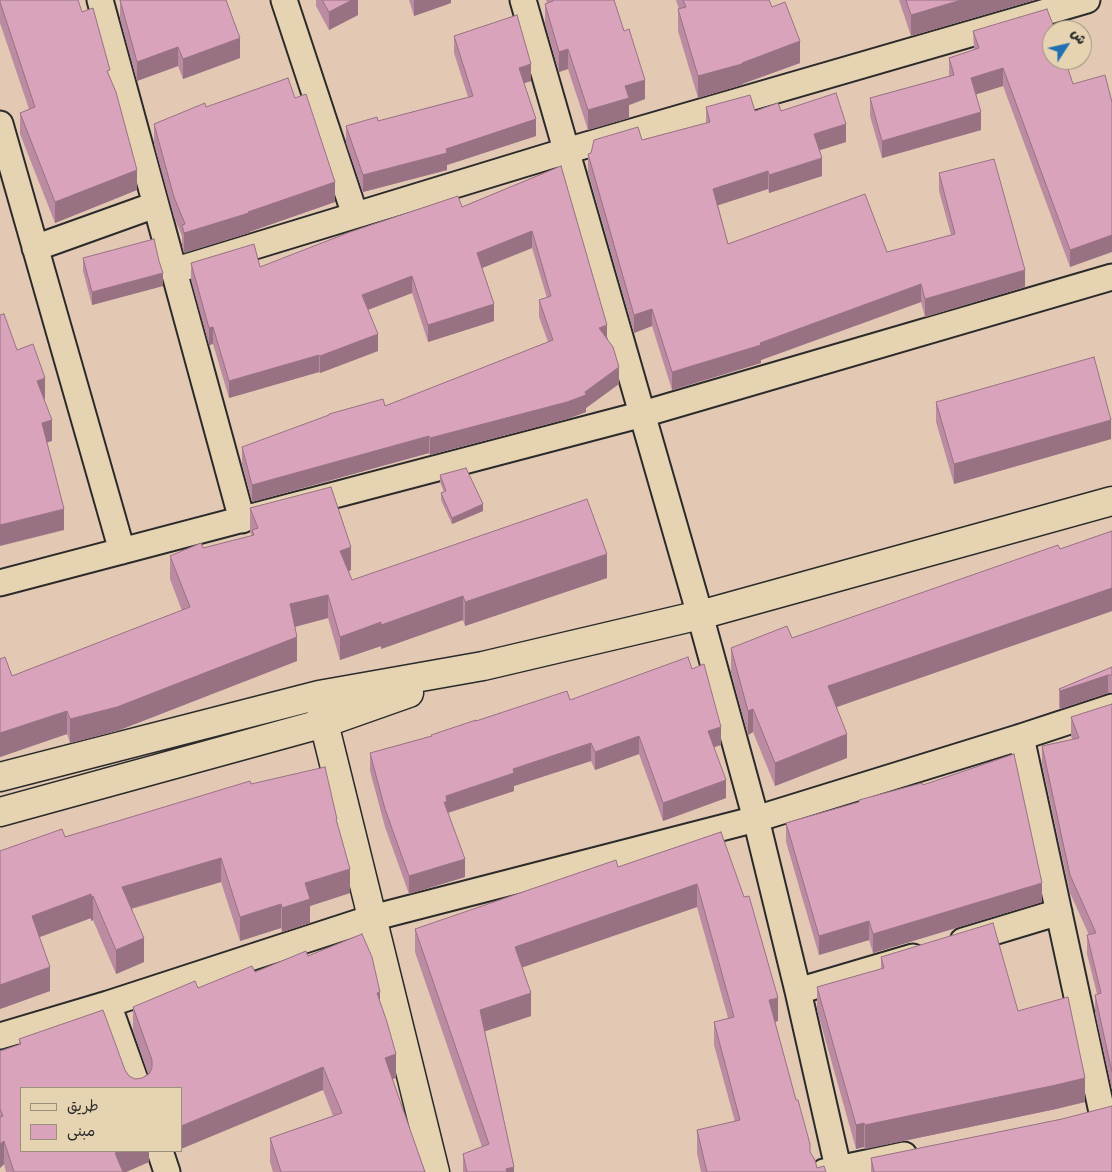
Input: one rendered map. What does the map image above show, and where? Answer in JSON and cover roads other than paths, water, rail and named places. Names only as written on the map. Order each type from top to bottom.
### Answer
[{"type":"street","points":[[100,0],[242,520]]},
{"type":"street","points":[[284,0],[355,215]]},
{"type":"street","points":[[523,0],[700,615],[756,819],[798,991],[834,1171],[925,1151]]},
{"type":"street","points":[[173,271],[566,151],[1087,0]]},
{"type":"street","points":[[0,124],[122,551]]},
{"type":"street","points":[[35,248],[155,206]]},
{"type":"street","points":[[0,583],[642,414],[1112,277]]},
{"type":"street","points":[[0,777],[319,695],[483,666],[700,615],[1112,501]]},
{"type":"street","points":[[0,812],[324,723],[483,666]]},
{"type":"street","points":[[319,695],[324,723],[435,1172]]},
{"type":"street","points":[[0,1036],[108,1004],[372,918],[756,819],[1112,707]]},
{"type":"street","points":[[1021,737],[1059,912],[1107,1111],[1076,1119]]},
{"type":"street","points":[[798,991],[1059,912]]},
{"type":"street","points":[[108,1004],[138,1087]]},
{"type":"street","points":[[160,1152],[166,1172]]}]
